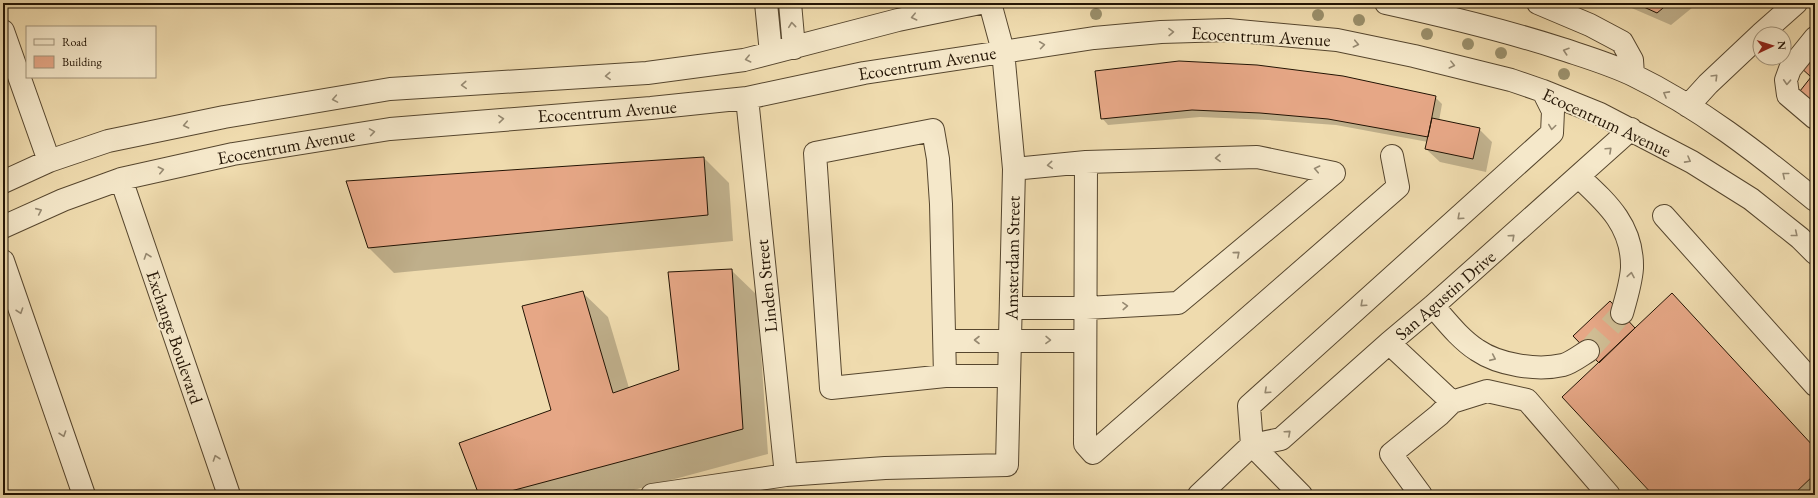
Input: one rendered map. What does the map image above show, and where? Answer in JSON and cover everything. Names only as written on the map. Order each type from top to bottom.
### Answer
[{"type":"street","points":[[766,3],[771,53]]},
{"type":"street","points":[[790,3],[794,48]]},
{"type":"street","name":"Ecocentrum Avenue","points":[[3,182],[49,161],[108,141],[224,117],[390,89],[647,73],[744,60],[898,20],[980,3]]},
{"type":"street","name":"Amsterdam Street","points":[[786,475],[885,468],[1007,465],[1014,169],[1003,51],[990,3]]},
{"type":"street","points":[[1386,3],[1524,37],[1603,63],[1633,76],[1688,106],[1751,148],[1815,200]]},
{"type":"street","points":[[1538,3],[1590,25],[1622,42],[1632,60],[1633,76]]},
{"type":"street","points":[[1769,26],[1796,3]]},
{"type":"street","name":"Ecocentrum Avenue","points":[[3,227],[63,200],[121,179],[233,154],[390,129],[651,108],[747,98],[864,73],[1094,38],[1161,32],[1228,30],[1276,33],[1337,40],[1414,56],[1511,80],[1543,91],[1600,114],[1692,162],[1752,199],[1800,238],[1815,253]]},
{"type":"street","points":[[3,31],[49,161]]},
{"type":"street","points":[[1815,38],[1790,68],[1786,80],[1788,95],[1815,118]]},
{"type":"street","points":[[1688,106],[1708,84],[1752,42]]},
{"type":"street","points":[[1301,495],[1252,445],[1249,406],[1552,133],[1553,111],[1543,91]]},
{"type":"street","name":"Linden Street","points":[[747,98],[786,475]]},
{"type":"street","name":"San Agustin Drive","points":[[1252,445],[1281,439],[1579,177],[1631,129]]},
{"type":"street","points":[[945,376],[940,189],[938,159],[933,130],[815,153],[831,388],[945,376],[1009,376]]},
{"type":"street","points":[[1086,162],[1085,444],[1093,453],[1398,187],[1392,156]]},
{"type":"street","points":[[1011,308],[1086,308],[1178,303],[1334,173],[1257,157],[1086,162],[1014,169]]},
{"type":"street","points":[[1579,177],[1601,197],[1616,215],[1625,229],[1631,247],[1632,269],[1622,313]]},
{"type":"street","name":"Exchange Boulevard","points":[[121,179],[229,495]]},
{"type":"street","points":[[1664,216],[1815,385]]},
{"type":"street","points":[[3,261],[84,495]]},
{"type":"street","points":[[1433,306],[1460,337],[1477,351],[1497,360],[1518,366],[1564,364],[1588,351]]},
{"type":"street","points":[[945,341],[1086,341]]},
{"type":"street","points":[[1389,343],[1452,402]]},
{"type":"street","points":[[1421,495],[1390,454],[1439,415],[1452,402],[1487,391],[1527,400],[1610,495]]},
{"type":"street","points":[[1199,495],[1252,445]]},
{"type":"street","points":[[652,495],[786,475]]},
{"type":"building","points":[[1635,3],[1669,3],[1657,13]]},
{"type":"building","points":[[1815,47],[1815,105],[1800,91],[1811,77],[1799,66]]},
{"type":"building","points":[[1179,61],[1257,65],[1343,76],[1436,96],[1428,137],[1328,119],[1260,113],[1192,110],[1101,119],[1095,71]]},
{"type":"building","points":[[1432,118],[1480,128],[1473,159],[1425,149]]},
{"type":"building","points":[[704,157],[708,215],[368,248],[346,181]]},
{"type":"building","points":[[732,269],[743,429],[496,495],[479,495],[459,443],[551,410],[522,306],[583,291],[613,393],[679,370],[668,272]]},
{"type":"building","points":[[1672,293],[1815,448],[1815,474],[1793,495],[1653,495],[1562,397]]},
{"type":"building","points":[[1610,301],[1635,328],[1599,363],[1573,336]]},
{"type":"tunnel","points":[[1588,351],[1622,313]]}]
